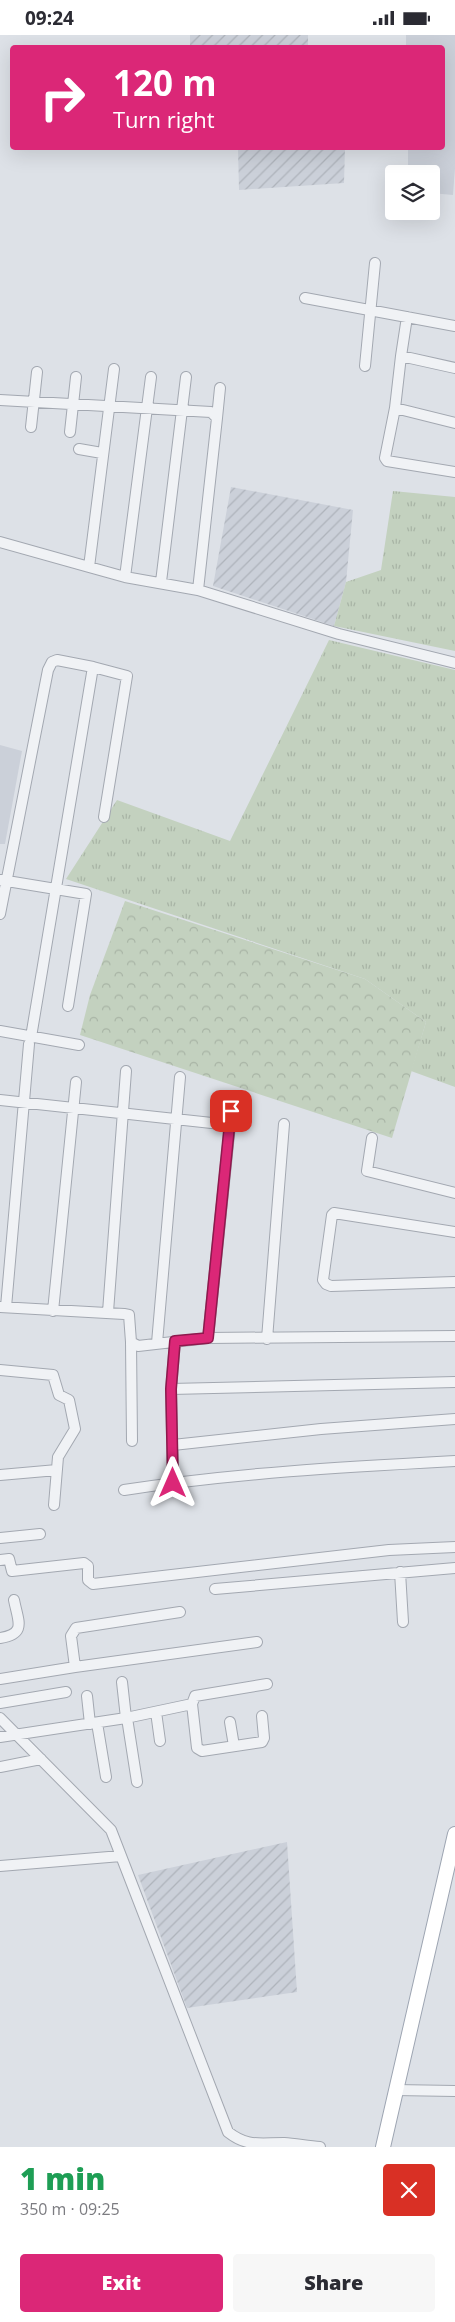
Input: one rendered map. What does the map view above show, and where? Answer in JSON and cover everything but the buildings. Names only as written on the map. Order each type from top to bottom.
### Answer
[{"type":"main road","points":[[382,2147],[455,1834]]},
{"type":"street","points":[[365,366],[375,263]]},
{"type":"street","points":[[305,298],[455,325]]},
{"type":"street","points":[[406,317],[395,408],[385,460],[455,472]]},
{"type":"street","points":[[401,356],[455,368]]},
{"type":"street","points":[[89,567],[114,369]]},
{"type":"street","points":[[31,427],[37,371]]},
{"type":"street","points":[[70,432],[76,377]]},
{"type":"street","points":[[125,577],[151,377]]},
{"type":"street","points":[[162,582],[186,377]]},
{"type":"street","points":[[198,590],[220,388]]},
{"type":"street","points":[[0,400],[211,412],[217,418]]},
{"type":"street","points":[[395,408],[455,423]]},
{"type":"street","points":[[79,449],[102,453]]},
{"type":"street","points":[[0,542],[125,577],[162,582],[198,590],[339,634],[455,663]]},
{"type":"street","points":[[0,914],[3,880],[48,670],[52,662],[57,660],[127,675],[104,817]]},
{"type":"street","points":[[93,667],[30,1040],[22,1102],[3,1307],[128,1315],[131,1342],[132,1441]]},
{"type":"street","points":[[3,880],[86,894],[68,1006]]},
{"type":"street","points":[[0,1031],[30,1040],[79,1045]]},
{"type":"street","points":[[108,1313],[126,1071]]},
{"type":"street","points":[[157,1343],[180,1077]]},
{"type":"street","points":[[53,1311],[76,1082]]},
{"type":"street","points":[[208,1338],[233,1096]]},
{"type":"street","points":[[0,1100],[230,1125]]},
{"type":"street","points":[[267,1339],[284,1124]]},
{"type":"street","points":[[372,1138],[367,1171],[455,1193]]},
{"type":"street","points":[[455,1232],[334,1213],[332,1215],[323,1280],[331,1286],[455,1282]]},
{"type":"street","points":[[131,1342],[138,1346],[208,1338],[455,1337]]},
{"type":"street","points":[[173,1483],[171,1389],[175,1341]]},
{"type":"street","points":[[0,1370],[53,1375],[59,1395],[69,1400],[75,1429],[59,1455],[54,1505]]},
{"type":"street","points":[[171,1389],[455,1382]]},
{"type":"street","points":[[173,1445],[321,1429],[455,1419]]},
{"type":"street","points":[[124,1490],[173,1483],[303,1470],[455,1461]]},
{"type":"street","points":[[0,1475],[57,1470]]},
{"type":"street","points":[[0,1538],[40,1534]]},
{"type":"street","points":[[0,1560],[9,1559],[12,1571],[84,1563],[88,1566],[88,1581],[93,1584],[389,1550],[455,1547]]},
{"type":"street","points":[[215,1589],[455,1568]]},
{"type":"street","points":[[400,1572],[403,1622]]},
{"type":"street","points":[[0,1638],[17,1633],[18,1627],[14,1600]]},
{"type":"street","points":[[75,1667],[71,1636],[76,1628],[180,1612]]},
{"type":"street","points":[[0,1679],[258,1642]]},
{"type":"street","points":[[122,1682],[137,1782]]},
{"type":"street","points":[[262,1716],[264,1738],[262,1742],[202,1751],[197,1747],[192,1704],[195,1696],[266,1684]]},
{"type":"street","points":[[0,1703],[66,1692]]},
{"type":"street","points":[[88,1696],[106,1777]]},
{"type":"street","points":[[0,1737],[94,1724],[192,1704]]},
{"type":"street","points":[[156,1712],[160,1741]]},
{"type":"street","points":[[0,1718],[111,1830],[228,2132],[235,2139],[249,2146],[283,2143],[320,2147]]},
{"type":"street","points":[[230,1722],[234,1746]]},
{"type":"street","points":[[0,1767],[41,1759]]},
{"type":"street","points":[[0,1866],[121,1857]]},
{"type":"street","points":[[395,2090],[455,2091]]},
{"type":"shaded area","points":[[190,35],[308,35],[308,45],[190,45]]},
{"type":"shaded area","points":[[406,35],[455,35],[455,168],[453,195],[440,194],[440,165],[408,165],[408,150],[445,150],[445,45],[406,45]]},
{"type":"shaded area","points":[[238,150],[345,150],[344,183],[239,190]]},
{"type":"shaded area","points":[[231,487],[353,510],[346,582],[334,626],[213,586]]},
{"type":"shaded area","points":[[0,745],[22,751],[5,844],[0,844]]},
{"type":"shaded area","points":[[287,1842],[297,1992],[187,2008],[138,1875]]},
{"type":"green space","points":[[393,491],[455,497],[455,651],[334,626],[346,582],[381,570]]},
{"type":"green space","points":[[329,640],[455,670],[455,1087],[411,1071],[426,1022],[365,979],[66,879],[117,800],[230,841]]},
{"type":"green space","points":[[125,901],[365,979],[426,1022],[392,1138],[80,1035],[90,995]]},
{"type":"route","points":[[173,1483],[171,1389],[175,1341],[208,1338],[231,1111]]}]
